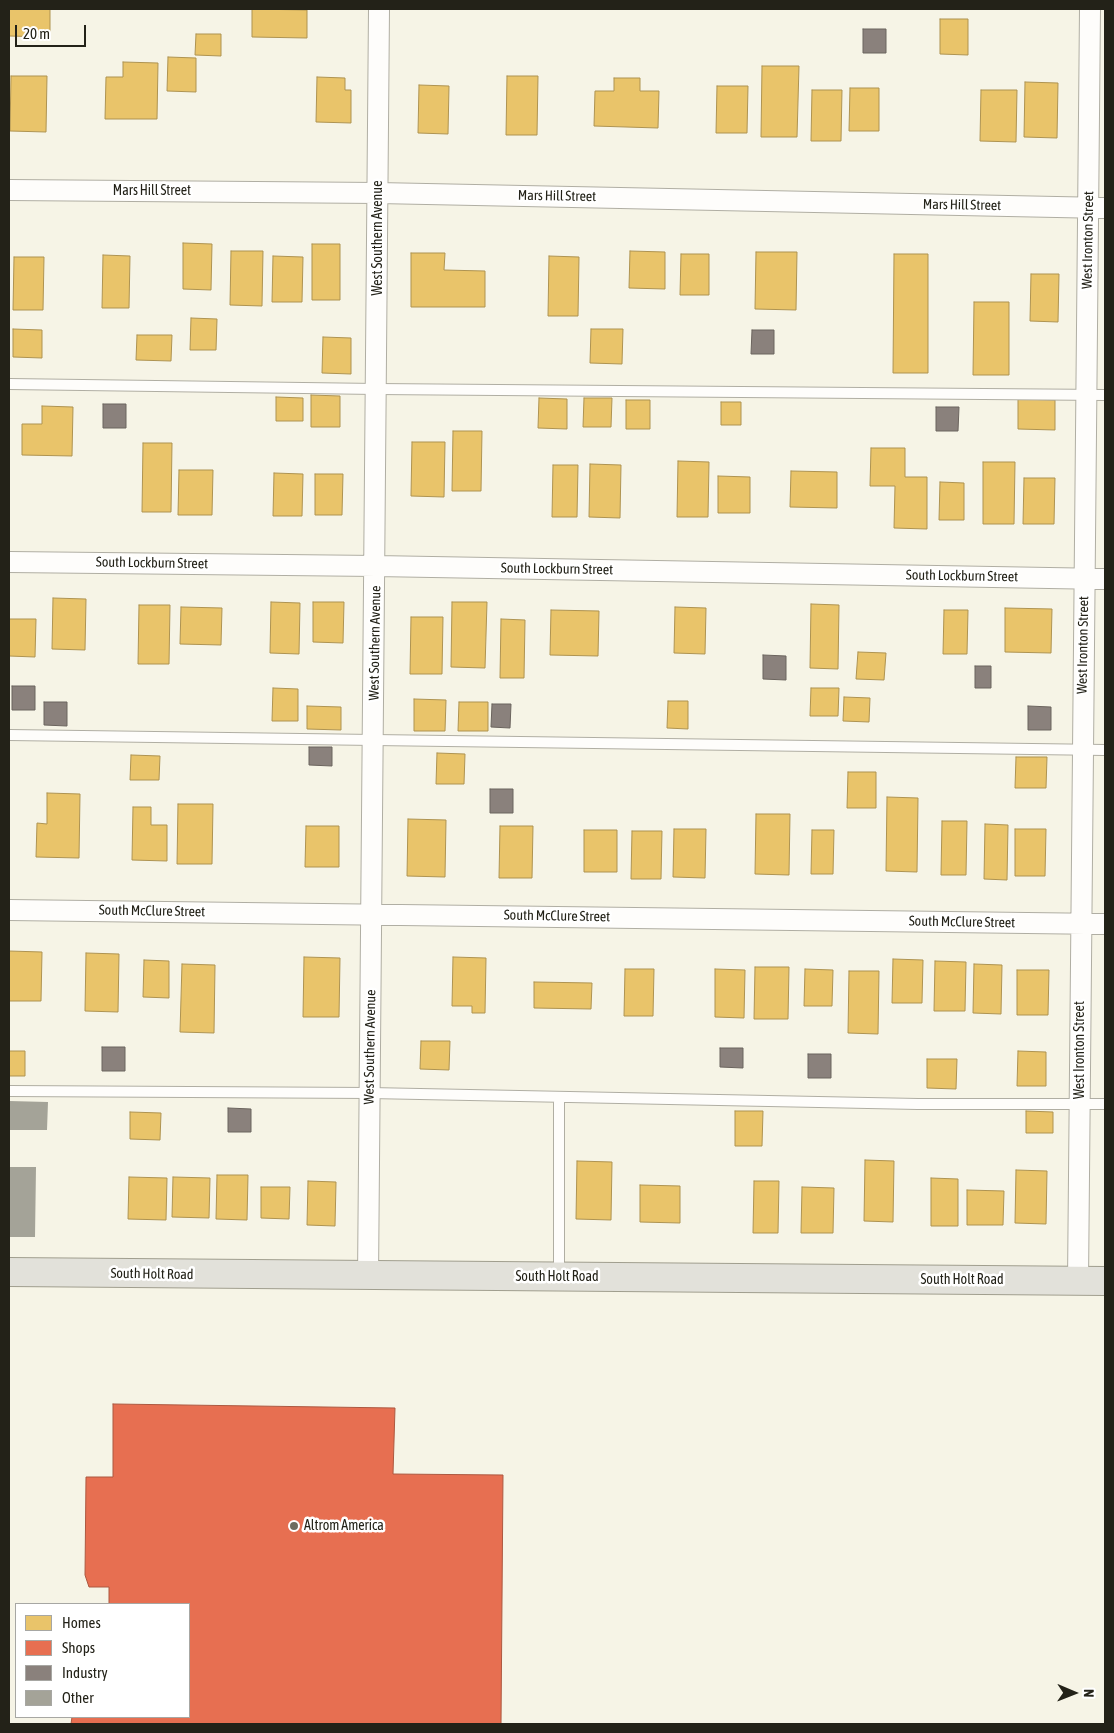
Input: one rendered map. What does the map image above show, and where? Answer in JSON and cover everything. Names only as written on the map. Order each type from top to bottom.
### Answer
[{"type":"main road","name":"South Holt Road","points":[[9,1272],[1105,1281]]},
{"type":"street","name":"West Southern Avenue","points":[[368,1276],[380,9]]},
{"type":"street","name":"West Ironton Street","points":[[1078,1281],[1084,578],[1096,395],[1097,208],[1090,9]]},
{"type":"street","name":"Mars Hill Street","points":[[9,190],[378,193],[1097,208]]},
{"type":"street","name":"South Lockburn Street","points":[[9,562],[376,566],[1105,579]]},
{"type":"street","name":"South McClure Street","points":[[9,910],[1105,924]]},
{"type":"lane","points":[[9,384],[1096,395]]},
{"type":"lane","points":[[9,735],[1105,750]]},
{"type":"lane","points":[[9,1091],[370,1093],[918,1104],[1105,1104]]},
{"type":"lane","points":[[559,1097],[559,1277]]},
{"type":"building: Homes","points":[[9,9],[50,9],[50,37],[9,36]]},
{"type":"building: Homes","points":[[252,9],[307,10],[307,38],[252,37]]},
{"type":"building: Homes","points":[[940,19],[968,19],[968,55],[940,54]]},
{"type":"building: Homes","points":[[196,34],[221,34],[221,56],[195,55]]},
{"type":"building: Homes","points":[[168,57],[196,58],[196,92],[167,91]]},
{"type":"building: Homes","points":[[123,62],[158,63],[157,119],[105,119],[106,77],[123,77]]},
{"type":"building: Homes","points":[[762,66],[799,66],[797,137],[761,137]]},
{"type":"building: Homes","points":[[11,76],[47,76],[46,132],[10,131]]},
{"type":"building: Homes","points":[[507,76],[538,76],[537,135],[506,135]]},
{"type":"building: Homes","points":[[317,77],[345,78],[345,90],[351,90],[351,123],[316,122]]},
{"type":"building: Homes","points":[[614,78],[640,78],[640,91],[659,91],[658,128],[594,126],[595,91],[614,91]]},
{"type":"building: Homes","points":[[1025,82],[1058,83],[1057,138],[1024,137]]},
{"type":"building: Homes","points":[[419,85],[449,86],[448,134],[418,133]]},
{"type":"building: Homes","points":[[717,86],[748,86],[747,133],[716,133]]},
{"type":"building: Homes","points":[[850,88],[879,88],[879,131],[849,131]]},
{"type":"building: Homes","points":[[812,90],[842,90],[841,141],[811,141]]},
{"type":"building: Homes","points":[[981,90],[1017,90],[1016,142],[980,141]]},
{"type":"building: Homes","points":[[183,243],[212,244],[211,290],[183,289]]},
{"type":"building: Homes","points":[[312,244],[340,244],[340,300],[312,300]]},
{"type":"building: Homes","points":[[231,251],[263,251],[262,306],[230,305]]},
{"type":"building: Homes","points":[[630,251],[665,252],[665,289],[629,288]]},
{"type":"building: Homes","points":[[756,252],[797,252],[796,310],[755,309]]},
{"type":"building: Homes","points":[[411,253],[445,253],[444,270],[485,271],[485,307],[411,307]]},
{"type":"building: Homes","points":[[681,254],[709,254],[709,295],[680,295]]},
{"type":"building: Homes","points":[[894,254],[928,254],[928,373],[893,373]]},
{"type":"building: Homes","points":[[103,255],[130,256],[129,308],[102,308]]},
{"type":"building: Homes","points":[[273,256],[303,257],[302,302],[272,302]]},
{"type":"building: Homes","points":[[549,256],[579,257],[578,316],[548,316]]},
{"type":"building: Homes","points":[[14,257],[44,257],[43,310],[13,310]]},
{"type":"building: Homes","points":[[1031,274],[1059,274],[1058,322],[1030,321]]},
{"type":"building: Homes","points":[[974,302],[1009,302],[1009,375],[973,375]]},
{"type":"building: Homes","points":[[191,318],[217,319],[216,350],[190,350]]},
{"type":"building: Homes","points":[[13,329],[42,330],[42,358],[13,357]]},
{"type":"building: Homes","points":[[591,329],[623,329],[622,364],[590,363]]},
{"type":"building: Homes","points":[[137,335],[172,335],[171,361],[136,360]]},
{"type":"building: Homes","points":[[323,337],[351,338],[351,374],[322,373]]},
{"type":"building: Homes","points":[[311,395],[340,396],[340,427],[311,427]]},
{"type":"building: Homes","points":[[276,397],[303,398],[303,421],[276,421]]},
{"type":"building: Homes","points":[[539,398],[567,399],[567,429],[538,428]]},
{"type":"building: Homes","points":[[584,398],[612,398],[611,427],[583,427]]},
{"type":"building: Homes","points":[[1018,399],[1055,400],[1055,430],[1018,429]]},
{"type":"building: Homes","points":[[626,400],[650,400],[650,429],[626,429]]},
{"type":"building: Homes","points":[[721,402],[741,402],[741,425],[721,425]]},
{"type":"building: Homes","points":[[42,406],[73,407],[72,456],[22,455],[22,424],[42,424]]},
{"type":"building: Homes","points":[[453,431],[482,431],[481,491],[452,491]]},
{"type":"building: Homes","points":[[412,442],[445,442],[444,497],[411,496]]},
{"type":"building: Homes","points":[[143,443],[172,443],[171,512],[142,512]]},
{"type":"building: Homes","points":[[871,448],[905,448],[905,477],[927,477],[927,529],[894,528],[895,486],[870,486]]},
{"type":"building: Homes","points":[[678,461],[709,462],[708,517],[677,517]]},
{"type":"building: Homes","points":[[983,462],[1015,462],[1014,524],[983,524]]},
{"type":"building: Homes","points":[[590,464],[621,465],[620,518],[589,517]]},
{"type":"building: Homes","points":[[553,465],[578,465],[577,517],[552,517]]},
{"type":"building: Homes","points":[[179,470],[213,470],[212,515],[178,515]]},
{"type":"building: Homes","points":[[791,471],[837,472],[837,508],[790,507]]},
{"type":"building: Homes","points":[[274,473],[303,474],[302,516],[273,516]]},
{"type":"building: Homes","points":[[315,474],[343,474],[342,515],[315,515]]},
{"type":"building: Homes","points":[[718,476],[750,477],[750,513],[718,513]]},
{"type":"building: Homes","points":[[1024,478],[1055,478],[1054,524],[1023,524]]},
{"type":"building: Homes","points":[[940,482],[964,483],[964,520],[939,520]]},
{"type":"building: Homes","points":[[53,598],[86,599],[85,650],[52,649]]},
{"type":"building: Homes","points":[[271,602],[300,603],[299,654],[270,653]]},
{"type":"building: Homes","points":[[313,602],[344,602],[343,643],[313,642]]},
{"type":"building: Homes","points":[[452,602],[487,602],[485,668],[451,667]]},
{"type":"building: Homes","points":[[811,604],[839,605],[838,669],[810,668]]},
{"type":"building: Homes","points":[[139,605],[170,605],[169,664],[138,664]]},
{"type":"building: Homes","points":[[181,607],[222,608],[221,645],[180,644]]},
{"type":"building: Homes","points":[[675,607],[706,608],[705,654],[674,653]]},
{"type":"building: Homes","points":[[1005,608],[1052,609],[1051,653],[1005,652]]},
{"type":"building: Homes","points":[[551,610],[599,611],[598,656],[550,655]]},
{"type":"building: Homes","points":[[944,610],[968,610],[967,654],[943,654]]},
{"type":"building: Homes","points":[[411,617],[443,617],[442,674],[410,674]]},
{"type":"building: Homes","points":[[9,619],[36,619],[35,657],[9,656]]},
{"type":"building: Homes","points":[[501,619],[525,620],[524,678],[500,678]]},
{"type":"building: Homes","points":[[858,652],[886,653],[884,680],[856,679]]},
{"type":"building: Homes","points":[[273,688],[298,689],[298,721],[272,721]]},
{"type":"building: Homes","points":[[811,688],[839,688],[838,716],[810,716]]},
{"type":"building: Homes","points":[[844,697],[870,698],[869,722],[843,721]]},
{"type":"building: Homes","points":[[414,699],[446,700],[445,731],[414,731]]},
{"type":"building: Homes","points":[[668,701],[688,701],[688,729],[667,728]]},
{"type":"building: Homes","points":[[459,702],[488,702],[488,731],[458,731]]},
{"type":"building: Homes","points":[[307,706],[341,707],[341,730],[307,729]]},
{"type":"building: Homes","points":[[437,753],[465,754],[464,784],[436,784]]},
{"type":"building: Homes","points":[[131,755],[160,756],[159,780],[130,780]]},
{"type":"building: Homes","points":[[1016,757],[1047,757],[1046,788],[1015,788]]},
{"type":"building: Homes","points":[[848,772],[876,772],[876,808],[847,808]]},
{"type":"building: Homes","points":[[47,793],[80,794],[79,858],[36,857],[37,823],[47,824]]},
{"type":"building: Homes","points":[[887,797],[918,798],[917,872],[886,871]]},
{"type":"building: Homes","points":[[178,804],[213,804],[212,864],[177,864]]},
{"type":"building: Homes","points":[[133,807],[151,807],[151,825],[167,825],[167,861],[132,860]]},
{"type":"building: Homes","points":[[756,814],[790,814],[789,875],[755,874]]},
{"type":"building: Homes","points":[[408,819],[446,820],[445,877],[407,876]]},
{"type":"building: Homes","points":[[942,821],[967,821],[966,875],[941,875]]},
{"type":"building: Homes","points":[[985,824],[1008,825],[1007,880],[984,879]]},
{"type":"building: Homes","points":[[306,826],[339,826],[339,867],[305,867]]},
{"type":"building: Homes","points":[[500,826],[533,826],[532,878],[499,878]]},
{"type":"building: Homes","points":[[674,829],[706,829],[705,878],[673,877]]},
{"type":"building: Homes","points":[[1015,829],[1046,829],[1045,876],[1015,876]]},
{"type":"building: Homes","points":[[584,830],[617,830],[617,872],[584,872]]},
{"type":"building: Homes","points":[[812,830],[834,830],[833,874],[811,874]]},
{"type":"building: Homes","points":[[632,831],[662,831],[661,879],[631,879]]},
{"type":"building: Homes","points":[[9,951],[42,952],[41,1001],[9,1001]]},
{"type":"building: Homes","points":[[86,953],[119,954],[118,1012],[85,1011]]},
{"type":"building: Homes","points":[[304,957],[340,958],[339,1017],[303,1017]]},
{"type":"building: Homes","points":[[453,957],[486,958],[485,1013],[472,1013],[472,1006],[452,1006]]},
{"type":"building: Homes","points":[[893,959],[923,960],[922,1003],[892,1003]]},
{"type":"building: Homes","points":[[144,960],[169,961],[169,998],[143,997]]},
{"type":"building: Homes","points":[[935,961],[966,962],[965,1011],[934,1011]]},
{"type":"building: Homes","points":[[182,964],[215,965],[214,1033],[180,1032]]},
{"type":"building: Homes","points":[[974,964],[1002,965],[1001,1014],[973,1013]]},
{"type":"building: Homes","points":[[755,967],[789,967],[788,1019],[754,1019]]},
{"type":"building: Homes","points":[[625,969],[654,969],[653,1016],[624,1016]]},
{"type":"building: Homes","points":[[715,969],[745,970],[744,1018],[715,1017]]},
{"type":"building: Homes","points":[[805,969],[833,970],[832,1006],[804,1006]]},
{"type":"building: Homes","points":[[1017,970],[1049,970],[1048,1015],[1017,1015]]},
{"type":"building: Homes","points":[[849,971],[879,971],[878,1034],[848,1033]]},
{"type":"building: Homes","points":[[534,982],[592,983],[591,1009],[534,1008]]},
{"type":"building: Homes","points":[[421,1041],[450,1041],[449,1070],[420,1069]]},
{"type":"building: Homes","points":[[9,1051],[25,1051],[25,1076],[9,1076]]},
{"type":"building: Homes","points":[[1018,1051],[1046,1052],[1046,1086],[1017,1086]]},
{"type":"building: Homes","points":[[927,1059],[957,1059],[956,1089],[927,1088]]},
{"type":"building: Homes","points":[[735,1111],[763,1111],[762,1146],[735,1146]]},
{"type":"building: Homes","points":[[1026,1111],[1053,1112],[1053,1133],[1026,1133]]},
{"type":"building: Homes","points":[[130,1112],[161,1113],[160,1140],[130,1139]]},
{"type":"building: Homes","points":[[865,1160],[894,1161],[893,1222],[864,1221]]},
{"type":"building: Homes","points":[[577,1161],[612,1162],[611,1220],[576,1219]]},
{"type":"building: Homes","points":[[1016,1170],[1047,1171],[1046,1224],[1015,1223]]},
{"type":"building: Homes","points":[[217,1175],[248,1175],[247,1220],[216,1219]]},
{"type":"building: Homes","points":[[129,1177],[167,1178],[166,1220],[128,1219]]},
{"type":"building: Homes","points":[[173,1177],[210,1178],[209,1218],[172,1217]]},
{"type":"building: Homes","points":[[931,1178],[958,1179],[958,1226],[931,1226]]},
{"type":"building: Homes","points":[[308,1181],[336,1182],[335,1226],[307,1225]]},
{"type":"building: Homes","points":[[754,1181],[779,1181],[778,1233],[753,1233]]},
{"type":"building: Homes","points":[[640,1185],[680,1186],[680,1223],[640,1222]]},
{"type":"building: Homes","points":[[261,1187],[290,1187],[289,1219],[261,1218]]},
{"type":"building: Homes","points":[[802,1187],[834,1188],[833,1233],[801,1233]]},
{"type":"building: Homes","points":[[967,1190],[1004,1191],[1003,1225],[967,1225]]},
{"type":"building: Shops","name":"Altrom America","points":[[113,1404],[395,1408],[393,1474],[503,1475],[501,1724],[71,1724],[72,1718],[190,1718],[190,1603],[109,1603],[109,1587],[89,1587],[85,1575],[86,1477],[113,1477]]},
{"type":"building: Industry","points":[[863,29],[886,29],[886,53],[863,53]]},
{"type":"building: Industry","points":[[752,330],[774,330],[774,354],[751,354]]},
{"type":"building: Industry","points":[[103,404],[126,404],[126,428],[103,428]]},
{"type":"building: Industry","points":[[936,407],[959,407],[958,431],[936,431]]},
{"type":"building: Industry","points":[[763,655],[786,656],[786,680],[763,679]]},
{"type":"building: Industry","points":[[975,666],[991,666],[991,688],[975,688]]},
{"type":"building: Industry","points":[[12,686],[35,686],[35,710],[12,710]]},
{"type":"building: Industry","points":[[44,702],[67,702],[67,726],[44,725]]},
{"type":"building: Industry","points":[[492,704],[511,704],[510,728],[491,727]]},
{"type":"building: Industry","points":[[1028,706],[1051,707],[1051,730],[1028,730]]},
{"type":"building: Industry","points":[[309,747],[332,747],[332,766],[309,765]]},
{"type":"building: Industry","points":[[490,789],[513,789],[513,813],[490,813]]},
{"type":"building: Industry","points":[[102,1047],[125,1047],[125,1071],[102,1071]]},
{"type":"building: Industry","points":[[720,1048],[743,1048],[743,1068],[720,1067]]},
{"type":"building: Industry","points":[[808,1054],[831,1054],[831,1078],[808,1078]]},
{"type":"building: Industry","points":[[228,1108],[251,1109],[251,1132],[228,1132]]},
{"type":"building: Other","points":[[9,1101],[48,1102],[47,1130],[9,1130]]},
{"type":"building: Other","points":[[9,1167],[36,1167],[35,1237],[9,1237]]},
{"type":"place","name":"Altrom America","points":[[294,1526]]}]
